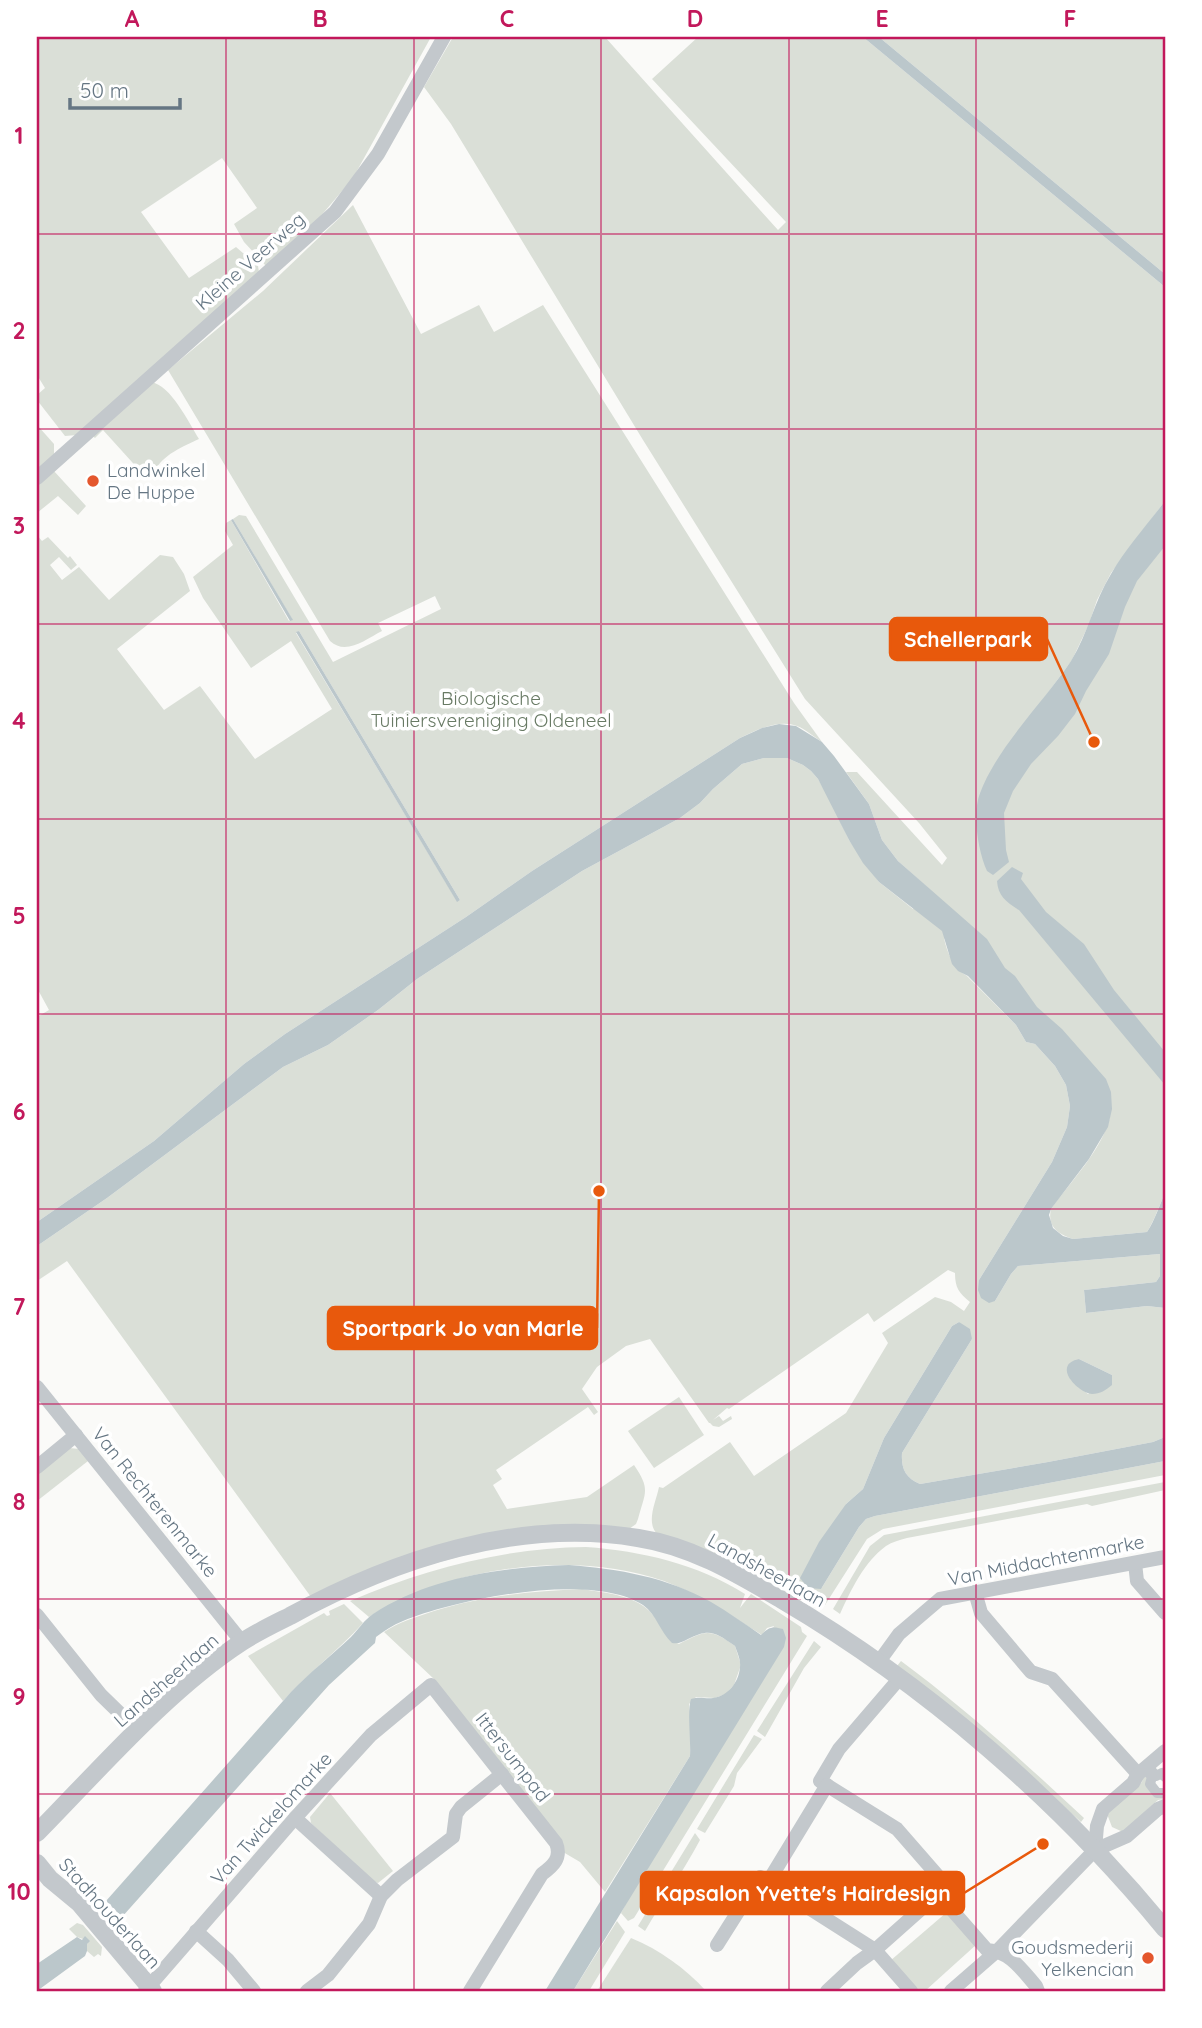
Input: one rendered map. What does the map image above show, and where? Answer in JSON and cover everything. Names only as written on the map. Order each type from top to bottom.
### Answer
[{"type":"street","name":"Kleine Veerweg","points":[[37,478],[335,212],[378,154],[444,37]]},
{"type":"street","name":"Van Rechterenmarke","points":[[37,1387],[242,1642]]},
{"type":"street","points":[[37,1466],[76,1435]]},
{"type":"street","name":"Landsheerlaan","points":[[37,1833],[187,1684],[242,1642],[325,1597],[375,1575],[424,1558],[486,1542],[556,1533],[614,1534],[641,1538],[718,1563],[820,1623],[878,1663],[960,1725],[1016,1774],[1096,1850],[1165,1928]]},
{"type":"street","name":"Van Middachtenmarke","points":[[878,1663],[899,1634],[940,1599],[1165,1557]]},
{"type":"street","points":[[1135,1563],[1137,1581],[1165,1613]]},
{"type":"street","points":[[975,1592],[981,1612],[1031,1672],[1052,1679],[1138,1774]]},
{"type":"street","points":[[37,1615],[101,1695],[138,1731]]},
{"type":"street","points":[[899,1679],[839,1749],[820,1781],[897,1829],[938,1876],[938,1894],[987,1950],[1012,1958],[1038,1991]]},
{"type":"street","name":"Ittersumpad","points":[[431,1685],[556,1843],[558,1856],[554,1865],[542,1874],[470,1991]]},
{"type":"street","name":"Van Twickelomarke","points":[[149,1990],[196,1931],[371,1735],[431,1685]]},
{"type":"street","points":[[1096,1850],[1097,1826],[1103,1809],[1165,1751]]},
{"type":"street","points":[[1165,1777],[1162,1773],[1156,1776],[1151,1770],[1148,1772],[1152,1777],[1150,1784],[1157,1793],[1165,1793]]},
{"type":"street","points":[[307,1991],[328,1975],[369,1924],[381,1896],[397,1880],[453,1837],[456,1814],[461,1807],[502,1774]]},
{"type":"street","points":[[768,1882],[827,1785]]},
{"type":"street","points":[[951,1991],[997,1951],[1096,1850],[1128,1836],[1165,1806]]},
{"type":"street","points":[[1103,1809],[1102,1820],[1106,1829],[1116,1836],[1128,1836]]},
{"type":"street","points":[[295,1818],[381,1896]]},
{"type":"street","name":"Stadhouderlaan","points":[[37,1863],[50,1879],[79,1903],[149,1990]]},
{"type":"street","points":[[717,1945],[760,1877],[875,1950],[911,1991]]},
{"type":"street","points":[[827,1991],[938,1894]]},
{"type":"street","points":[[196,1931],[228,1960],[254,1991]]},
{"type":"green space","points":[[37,37],[431,37],[353,178],[314,224],[266,266],[244,242],[234,224],[257,208],[222,158],[141,212],[189,278],[236,247],[258,266],[259,272],[77,435],[65,436],[37,400],[37,395],[45,388],[37,375]]},
{"type":"green space","points":[[453,37],[605,37],[778,230],[786,222],[652,79],[698,37],[863,37],[1165,287],[1165,501],[1111,573],[1072,660],[997,762],[979,795],[1165,534],[1165,1193],[1147,1232],[1073,1239],[1054,1228],[1050,1220],[1051,1209],[1093,1153],[1110,1117],[944,938],[949,955],[958,969],[1016,1025],[1026,1042],[1035,1044],[1055,1066],[1066,1085],[1070,1106],[1067,1127],[1052,1162],[979,1280],[995,1301],[1018,1266],[1160,1254],[1160,1276],[1156,1282],[1084,1290],[1086,1313],[1147,1306],[1165,1308],[1165,1437],[1153,1442],[1048,1462],[920,1484],[915,1482],[905,1472],[902,1453],[972,1339],[959,1322],[952,1326],[884,1438],[863,1489],[846,1504],[821,1589],[859,1527],[866,1519],[875,1516],[1165,1461],[1165,1475],[883,1529],[867,1539],[825,1605],[816,1600],[812,1605],[765,1576],[758,1578],[658,1535],[652,1525],[652,1518],[659,1487],[663,1488],[730,1442],[754,1476],[846,1413],[888,1343],[882,1333],[935,1297],[951,1302],[964,1311],[970,1302],[958,1290],[955,1273],[948,1270],[874,1322],[868,1313],[727,1408],[713,1420],[719,1416],[723,1421],[731,1416],[732,1419],[719,1427],[709,1423],[650,1339],[626,1346],[597,1367],[582,1389],[598,1412],[594,1415],[588,1407],[496,1470],[502,1479],[493,1485],[507,1509],[587,1497],[634,1465],[643,1480],[645,1491],[636,1524],[629,1529],[572,1526],[311,1597],[67,1261],[37,1281],[37,1246],[107,1198],[283,1067],[328,1045],[417,979],[582,871],[680,818],[742,764],[764,758],[787,758],[811,771],[829,798],[849,840],[879,882],[913,909],[927,887],[898,861],[882,840],[869,804],[846,772],[857,772],[942,865],[947,858],[919,823],[805,699],[643,440],[451,124],[424,87]],"holes":[[[1079,1359],[1112,1375],[1088,1394],[1070,1378]]]},
{"type":"green space","points":[[879,37],[1165,37],[1165,274]]},
{"type":"green space","name":"Biologische Tuiniersvereniging Oldeneel","points":[[353,205],[421,334],[479,305],[494,332],[543,305],[794,703],[822,742],[800,727],[790,724],[768,726],[740,738],[285,1034],[244,1064],[154,1141],[37,1222],[37,1017],[49,1010],[37,988],[37,535],[42,541],[48,537],[77,565],[71,570],[59,557],[50,565],[62,580],[79,567],[109,600],[160,555],[173,557],[184,574],[190,591],[117,649],[164,710],[200,686],[255,759],[332,709],[291,641],[251,668],[203,598],[193,577],[233,545],[225,531],[226,523],[231,520],[289,621],[292,619],[233,519],[239,515],[246,516],[333,662],[441,609],[435,596],[378,623],[382,631],[356,645],[343,647],[330,641],[168,370],[263,291]],"holes":[[[299,631],[460,900],[457,901],[296,633]]]},
{"type":"green space","points":[[151,382],[166,390],[172,397],[199,439],[168,456],[155,471],[141,472],[103,430],[95,438],[92,435]]},
{"type":"green space","points":[[38,426],[54,444],[54,457],[37,471]]},
{"type":"green space","points":[[53,470],[86,506],[78,515],[58,496],[37,513],[37,485]]},
{"type":"green space","points":[[679,1397],[704,1435],[654,1468],[628,1431]]},
{"type":"green space","points":[[69,1448],[80,1449],[88,1461],[37,1501],[37,1473]]},
{"type":"green space","points":[[1165,1482],[1165,1490],[893,1542],[878,1553],[865,1568],[840,1614],[833,1609],[870,1546],[884,1535]]},
{"type":"green space","points":[[586,1547],[648,1556],[708,1575],[745,1594],[740,1608],[751,1594],[801,1627],[807,1636],[634,1918],[628,1921],[621,1913],[774,1626],[767,1628],[762,1635],[677,1586],[629,1571],[591,1566],[513,1568],[474,1575],[401,1600],[369,1617],[350,1601],[407,1579],[465,1562],[525,1551]]},
{"type":"green space","points":[[582,1589],[621,1596],[639,1603],[654,1616],[666,1635],[679,1644],[701,1634],[719,1636],[735,1646],[741,1665],[734,1685],[726,1694],[715,1698],[696,1697],[689,1704],[690,1756],[605,1892],[580,1862],[563,1852],[434,1679],[384,1632],[434,1611],[488,1598]]},
{"type":"green space","points":[[344,1604],[363,1623],[283,1701],[248,1656],[324,1613],[330,1615],[329,1611]]},
{"type":"green space","points":[[814,1641],[821,1647],[804,1668],[765,1737],[757,1731]]},
{"type":"green space","points":[[901,1661],[1017,1757],[1084,1818],[1081,1822],[1017,1764],[897,1666]]},
{"type":"green space","points":[[754,1735],[762,1739],[737,1773],[734,1786],[705,1833],[697,1829]]},
{"type":"green space","points":[[1148,1772],[1150,1784],[1165,1793],[1165,1799],[1158,1800],[1123,1832],[1112,1827],[1107,1814],[1142,1782]]},
{"type":"green space","points":[[330,1793],[393,1871],[378,1883],[372,1881],[311,1823],[310,1817]]},
{"type":"green space","points":[[695,1833],[700,1840],[645,1931],[638,1926]]},
{"type":"green space","points":[[947,1912],[977,1944],[925,1991],[917,1991],[890,1961]]},
{"type":"green space","points":[[617,1921],[625,1932],[589,1991],[573,1991]]},
{"type":"green space","points":[[77,1923],[83,1925],[102,1947],[101,1956],[98,1954],[94,1957],[87,1951],[89,1941],[77,1937],[69,1929]]},
{"type":"green space","points":[[631,1938],[672,1960],[706,1991],[597,1991]]},
{"type":"shaded area","points":[[863,37],[879,37],[1165,274],[1165,287]]},
{"type":"shaded area","points":[[1165,501],[1165,546],[1137,581],[1109,654],[1075,714],[1031,764],[1013,791],[1004,813],[1009,862],[993,875],[987,871],[979,843],[976,811],[980,793],[1009,742],[1071,661],[1111,574]]},
{"type":"shaded area","points":[[233,519],[293,620],[290,621],[231,520]]},
{"type":"shaded area","points":[[299,631],[460,900],[457,902],[296,632]]},
{"type":"shaded area","points":[[779,724],[796,726],[822,742],[869,804],[882,840],[898,861],[987,939],[1005,968],[1015,976],[1037,1007],[1062,1029],[1106,1079],[1111,1092],[1112,1109],[1108,1127],[1049,1215],[1053,1228],[1063,1236],[1073,1239],[1147,1232],[1165,1193],[1165,1308],[1147,1306],[1086,1313],[1084,1290],[1156,1282],[1160,1276],[1160,1254],[1018,1266],[995,1301],[989,1303],[981,1298],[979,1280],[1052,1162],[1067,1127],[1070,1106],[1066,1085],[1055,1066],[1035,1044],[1026,1042],[1016,1025],[968,976],[952,964],[942,931],[879,882],[849,840],[818,779],[803,765],[787,758],[764,758],[742,764],[680,818],[582,871],[417,979],[328,1045],[283,1067],[107,1198],[37,1246],[37,1222],[154,1141],[244,1064],[285,1034],[740,738]]},
{"type":"shaded area","points":[[1012,867],[1023,873],[1021,879],[1046,912],[1084,944],[1114,990],[1165,1052],[1165,1085],[1019,910],[1001,895],[997,881]]},
{"type":"shaded area","points":[[959,1322],[970,1329],[972,1339],[902,1453],[905,1472],[915,1482],[920,1484],[1048,1462],[1153,1442],[1165,1437],[1165,1461],[866,1519],[821,1589],[808,1588],[800,1578],[819,1542],[846,1504],[863,1489],[884,1438],[952,1326]]},
{"type":"shaded area","points":[[1079,1359],[1112,1375],[1112,1385],[1095,1394],[1080,1389],[1067,1372],[1071,1362]]},
{"type":"shaded area","points":[[569,1565],[660,1580],[711,1602],[761,1635],[771,1628],[776,1628],[783,1629],[786,1638],[784,1647],[573,1991],[545,1991],[690,1756],[691,1699],[718,1697],[728,1691],[735,1683],[740,1667],[735,1646],[722,1637],[702,1633],[680,1643],[672,1643],[648,1609],[620,1595],[592,1590],[559,1589],[489,1597],[456,1604],[389,1628],[376,1637],[375,1643],[329,1685],[122,1917],[106,1901],[291,1692],[373,1614],[418,1591],[467,1576],[518,1568]]},
{"type":"shaded area","points":[[85,1936],[90,1941],[85,1956],[37,1991],[37,1964],[77,1937],[82,1940]]},
{"type":"place","name":"Landwinkel De Huppe","points":[[93,481]]},
{"type":"place","name":"Schellerpark","points":[[1094,742]]},
{"type":"place","name":"Sportpark Jo van Marle","points":[[599,1191]]},
{"type":"place","name":"Kapsalon Yvette's Hairdesign","points":[[1043,1844]]},
{"type":"place","name":"Goudsmederij Yelkencian","points":[[1148,1958]]}]
